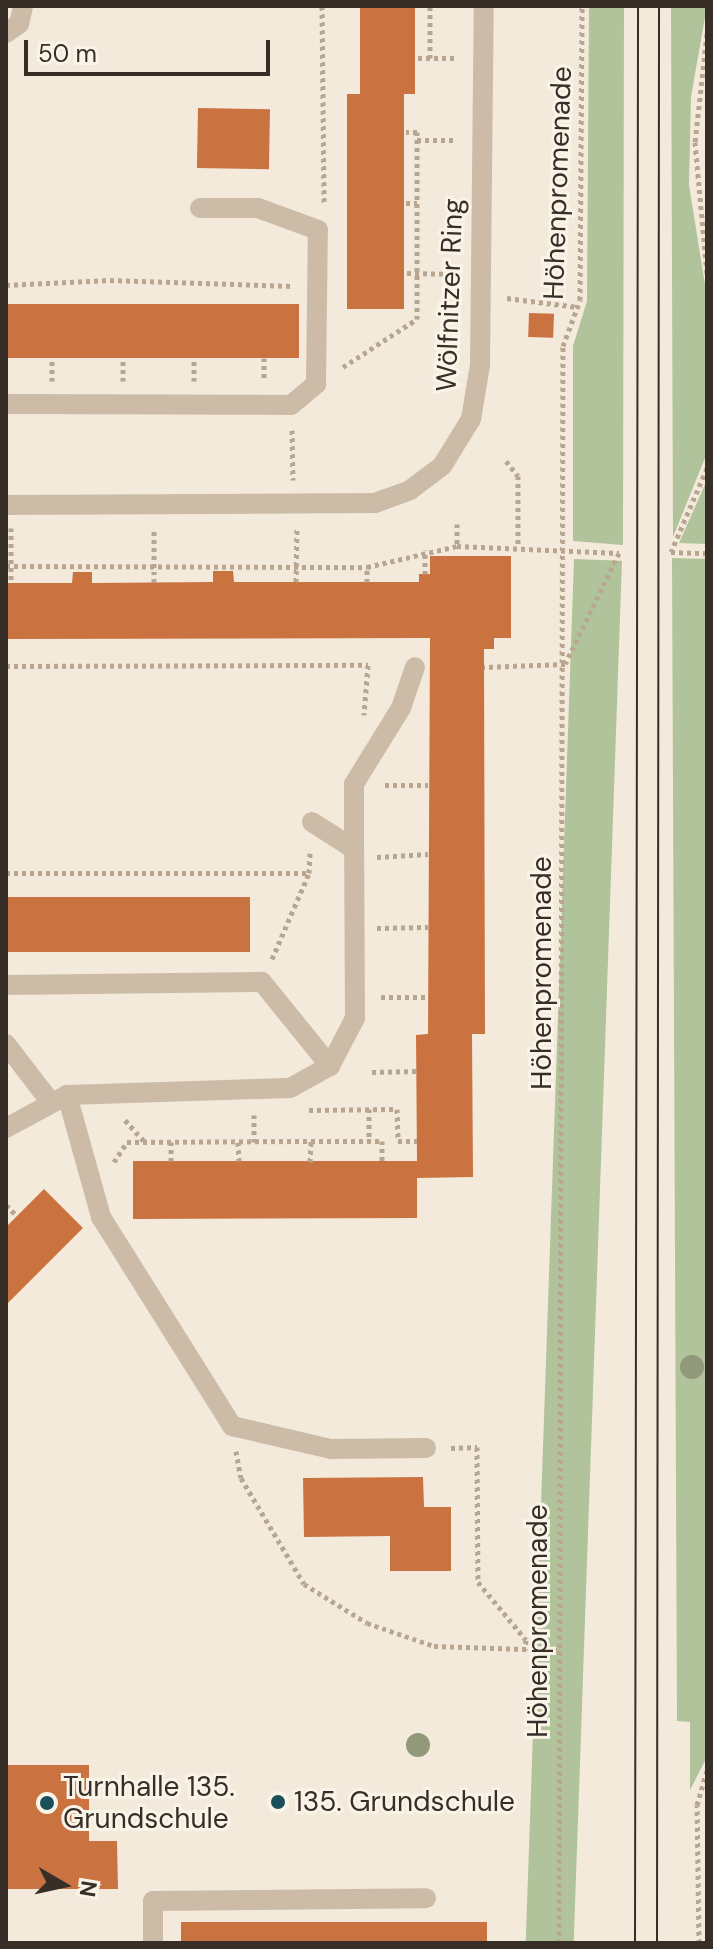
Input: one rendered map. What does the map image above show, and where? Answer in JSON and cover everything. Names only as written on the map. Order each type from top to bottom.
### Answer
[{"type":"street","points":[[16,6],[38,6]]},
{"type":"street","name":"Wölfnitzer Ring","points":[[6,505],[294,506],[375,503],[410,490],[442,466],[471,419],[480,365],[484,6]]},
{"type":"street","points":[[6,33],[19,24],[23,7]]},
{"type":"street","points":[[6,404],[291,405],[316,384],[318,230],[258,208],[200,208]]},
{"type":"street","points":[[6,1128],[58,1098],[290,1088],[330,1066],[355,1007],[354,784],[401,708],[415,667]]},
{"type":"street","points":[[312,822],[354,853]]},
{"type":"street","points":[[6,985],[262,982],[330,1066]]},
{"type":"street","points":[[6,1044],[58,1098],[101,1217],[232,1426],[331,1449],[426,1448]]},
{"type":"street","points":[[153,1943],[153,1901],[426,1898]]},
{"type":"path","points":[[318,230],[322,6]]},
{"type":"path","points":[[430,6],[430,58]]},
{"type":"path","name":"Höhenpromenade","points":[[559,1943],[557,1650],[566,548],[563,346],[577,307],[582,6]]},
{"type":"path","points":[[707,34],[695,142],[707,274]]},
{"type":"path","points":[[418,58],[456,58]]},
{"type":"path","points":[[316,384],[417,319],[417,132],[406,132]]},
{"type":"path","points":[[417,140],[449,140]]},
{"type":"path","points":[[406,203],[417,203]]},
{"type":"path","points":[[407,273],[454,274]]},
{"type":"path","points":[[6,285],[110,280],[318,287]]},
{"type":"path","points":[[525,306],[577,307]]},
{"type":"path","points":[[291,405],[294,506]]},
{"type":"path","points":[[506,461],[518,476],[518,547]]},
{"type":"path","points":[[707,468],[671,552],[707,553]]},
{"type":"path","points":[[457,524],[457,546]]},
{"type":"path","points":[[296,582],[297,536]]},
{"type":"path","points":[[154,537],[154,583]]},
{"type":"path","points":[[11,538],[11,583]]},
{"type":"path","points":[[9,566],[85,569],[367,567],[425,550],[457,546],[566,548],[619,553],[565,664],[484,667]]},
{"type":"path","points":[[425,550],[425,574]]},
{"type":"path","points":[[367,567],[367,582]]},
{"type":"path","points":[[6,666],[368,665],[366,710]]},
{"type":"path","points":[[354,784],[428,785]]},
{"type":"path","points":[[262,982],[309,873],[312,822]]},
{"type":"path","points":[[354,853],[428,854]]},
{"type":"path","points":[[6,873],[309,873]]},
{"type":"path","points":[[355,929],[428,927]]},
{"type":"path","points":[[355,1007],[428,997]]},
{"type":"path","points":[[372,1072],[417,1071]]},
{"type":"path","points":[[369,1141],[371,1110],[397,1109],[398,1141],[417,1141]]},
{"type":"path","points":[[125,1120],[146,1142]]},
{"type":"path","points":[[254,1122],[254,1142]]},
{"type":"path","points":[[310,1162],[311,1141]]},
{"type":"path","points":[[122,1151],[127,1142],[382,1141],[382,1161]]},
{"type":"path","points":[[171,1142],[171,1161]]},
{"type":"path","points":[[238,1142],[239,1161]]},
{"type":"path","points":[[6,1205],[17,1216]]},
{"type":"path","points":[[232,1426],[241,1478],[304,1584],[367,1623],[434,1646],[557,1650]]},
{"type":"path","points":[[426,1448],[477,1447],[478,1582],[526,1640],[525,1650]]},
{"type":"path","points":[[699,1943],[697,1805],[707,1771]]},
{"type":"green space","points":[[589,6],[624,6],[623,545],[573,541],[573,346],[587,301]]},
{"type":"green space","points":[[671,6],[707,6],[691,97],[689,185],[707,297],[707,453],[673,537]]},
{"type":"green space","points":[[707,480],[707,544],[679,543]]},
{"type":"green space","points":[[672,558],[707,559],[707,1757],[690,1790],[690,1722],[677,1721]]},
{"type":"green space","points":[[574,559],[622,561],[574,1943],[526,1942]]},
{"type":"building","points":[[360,6],[415,6],[415,94],[404,94],[404,309],[347,309],[347,94],[360,94]]},
{"type":"building","points":[[198,108],[270,109],[269,169],[197,168]]},
{"type":"building","points":[[6,304],[299,304],[299,358],[6,358]]},
{"type":"building","points":[[529,313],[554,314],[553,338],[528,337]]},
{"type":"building","points":[[430,556],[511,556],[511,638],[494,638],[494,649],[484,649],[485,1034],[472,1034],[473,1177],[417,1178],[417,1218],[133,1219],[133,1161],[417,1161],[416,1035],[428,1034],[430,638],[6,639],[6,583],[72,583],[73,572],[92,572],[92,583],[213,582],[213,571],[233,571],[234,582],[419,582],[419,574],[430,574]]},
{"type":"building","points":[[6,897],[250,897],[250,952],[6,952]]},
{"type":"building","points":[[44,1189],[83,1228],[6,1305],[6,1227]]},
{"type":"building","points":[[423,1477],[424,1507],[451,1507],[451,1571],[390,1571],[390,1536],[304,1537],[303,1478]]},
{"type":"building","name":"Turnhalle 135. Grundschule","points":[[6,1765],[89,1765],[89,1841],[117,1841],[118,1889],[6,1889]]},
{"type":"building","points":[[181,1922],[487,1922],[487,1943],[181,1943]]},
{"type":"tram line","points":[[635,1943],[638,6]]},
{"type":"tram line","points":[[657,1943],[659,6]]},
{"type":"place","name":"135. Grundschule","points":[[278,1802]]},
{"type":"place","name":"Turnhalle 135. Grundschule","points":[[47,1803]]}]
